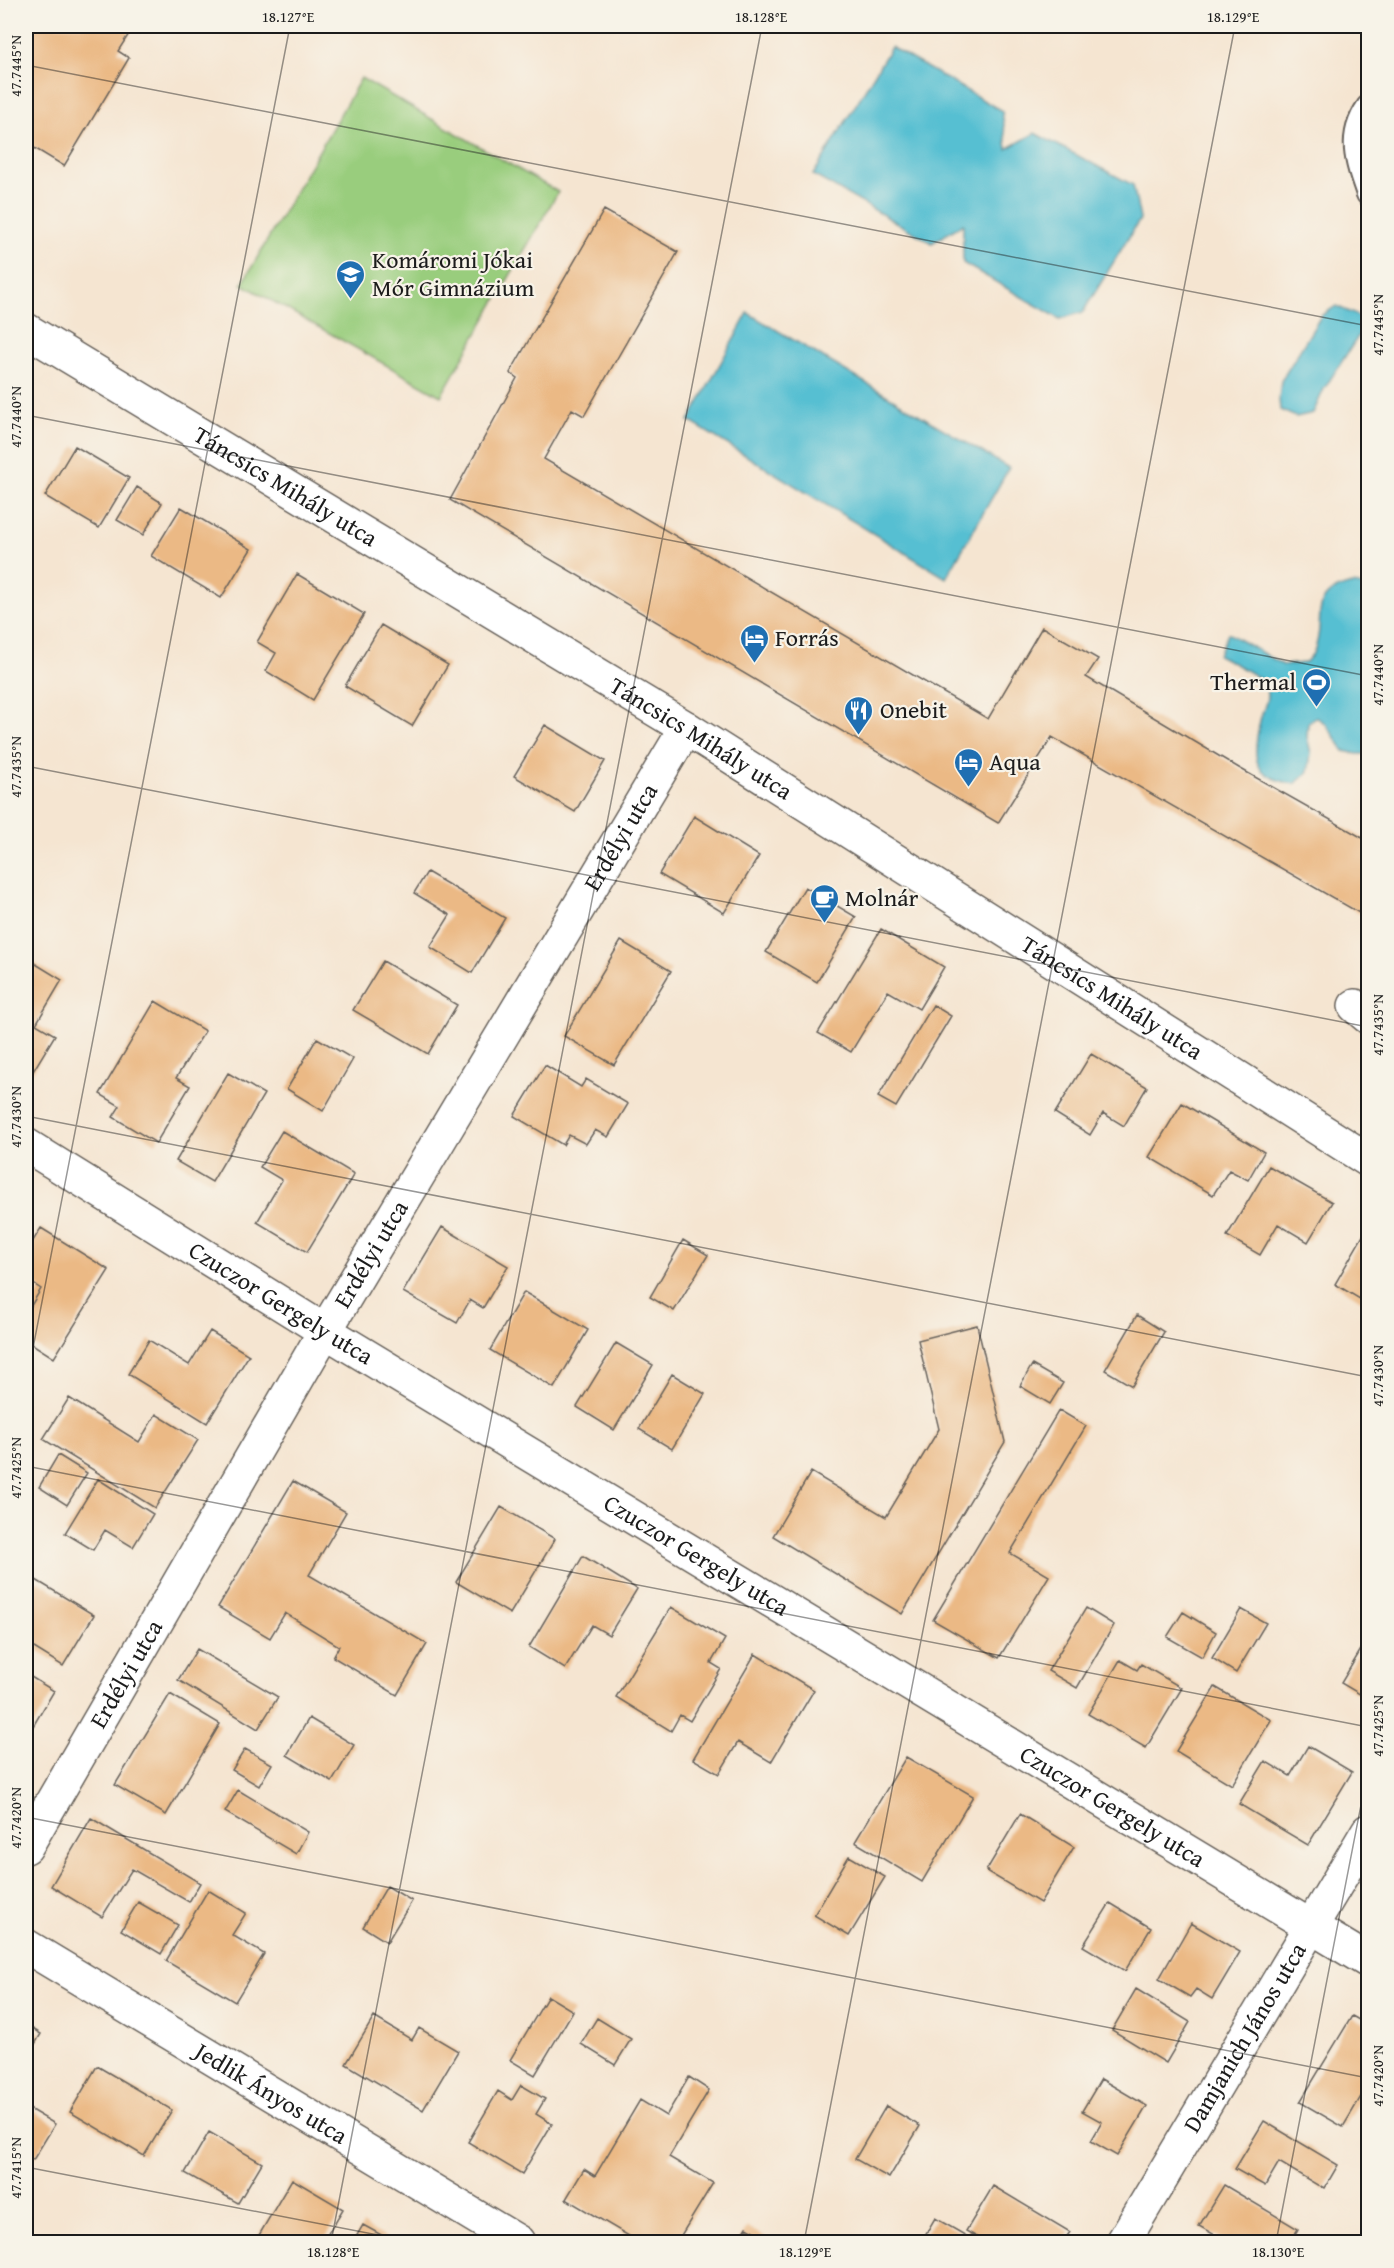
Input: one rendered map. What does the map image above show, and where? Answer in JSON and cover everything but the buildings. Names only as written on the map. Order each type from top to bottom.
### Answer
[{"type":"street","name":"Táncsics Mihály utca","points":[[26,330],[686,728],[1368,1160]]},
{"type":"street","name":"Erdélyi utca","points":[[26,1847],[325,1331],[686,728]]},
{"type":"street","name":"Czuczor Gergely utca","points":[[26,1145],[325,1331],[1368,1961]]},
{"type":"street","name":"Damjanich János utca","points":[[1123,2242],[1368,1831]]},
{"type":"street","name":"Jedlik Ányos utca","points":[[26,1946],[518,2242]]},
{"type":"lane","points":[[1368,107],[1355,138],[1358,165],[1368,194]]},
{"type":"green space","points":[[361,78],[558,192],[441,396],[242,284]]},
{"type":"water","points":[[891,47],[1002,111],[1007,149],[1035,133],[1133,185],[1140,219],[1083,312],[1060,319],[963,263],[963,224],[932,243],[813,175]]},
{"type":"water","points":[[1336,306],[1358,316],[1363,329],[1324,389],[1313,413],[1296,417],[1280,410],[1281,381],[1321,316]]},
{"type":"water","points":[[748,313],[1009,468],[946,578],[689,421]]},
{"type":"water","name":"Thermal","points":[[1353,584],[1368,587],[1368,642],[1364,645],[1360,659],[1368,683],[1368,754],[1344,751],[1326,724],[1316,717],[1308,723],[1307,737],[1311,753],[1308,772],[1295,784],[1270,777],[1258,764],[1256,756],[1257,735],[1267,697],[1265,686],[1254,675],[1218,655],[1228,633],[1283,665],[1305,663],[1318,640],[1320,610],[1323,602],[1328,594]]},
{"type":"place","name":"Komáromi Jókai Mór Gimnázium","points":[[351,300]]},
{"type":"place","name":"Forrás","points":[[754,664]]},
{"type":"place","name":"Thermal","points":[[1317,708]]},
{"type":"place","name":"Onebit","points":[[859,736]]},
{"type":"place","name":"Aqua","points":[[968,788]]},
{"type":"place","name":"Molnár","points":[[824,924]]}]
